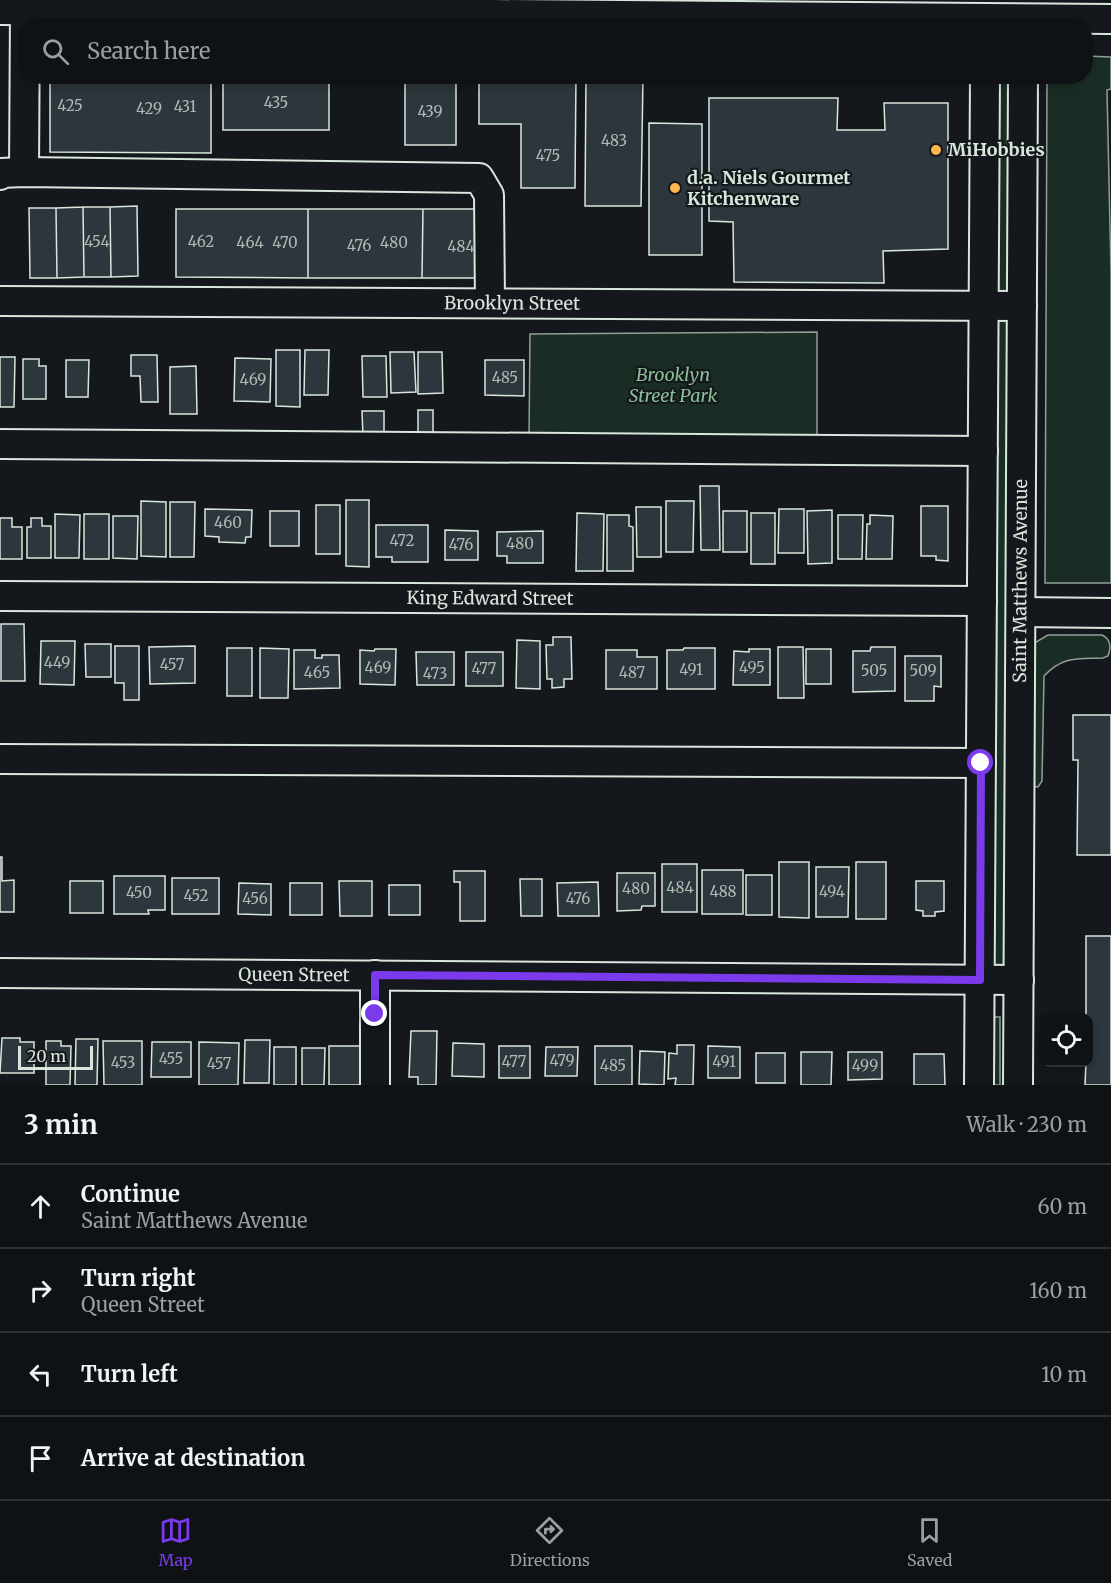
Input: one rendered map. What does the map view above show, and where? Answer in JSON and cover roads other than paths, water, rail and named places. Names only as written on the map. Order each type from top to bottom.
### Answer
[{"type":"street","points":[[490,303],[489,195],[479,178],[12,174],[12,10],[985,14],[1089,18]]},
{"type":"street","points":[[1093,18],[1111,19]]},
{"type":"street","points":[[979,1085],[985,84]]},
{"type":"street","name":"Saint Matthews Avenue","points":[[1018,1085],[1023,84]]},
{"type":"street","name":"Brooklyn Street","points":[[0,300],[1022,306]]},
{"type":"street","points":[[0,444],[982,451]]},
{"type":"street","name":"King Edward Street","points":[[0,596],[982,601]]},
{"type":"street","points":[[1021,612],[1111,613]]},
{"type":"street","points":[[0,759],[981,763]]},
{"type":"street","name":"Queen Street","points":[[0,973],[1018,980]]},
{"type":"street","points":[[375,975],[375,1085]]},
{"type":"place","name":"MiHobbies","points":[[936,150]]},
{"type":"place","name":"d.a. Niels Gourmet Kitchenware","points":[[675,188]]},
{"type":"park label","name":"Brooklyn Street Park","points":[[673,385]]}]
